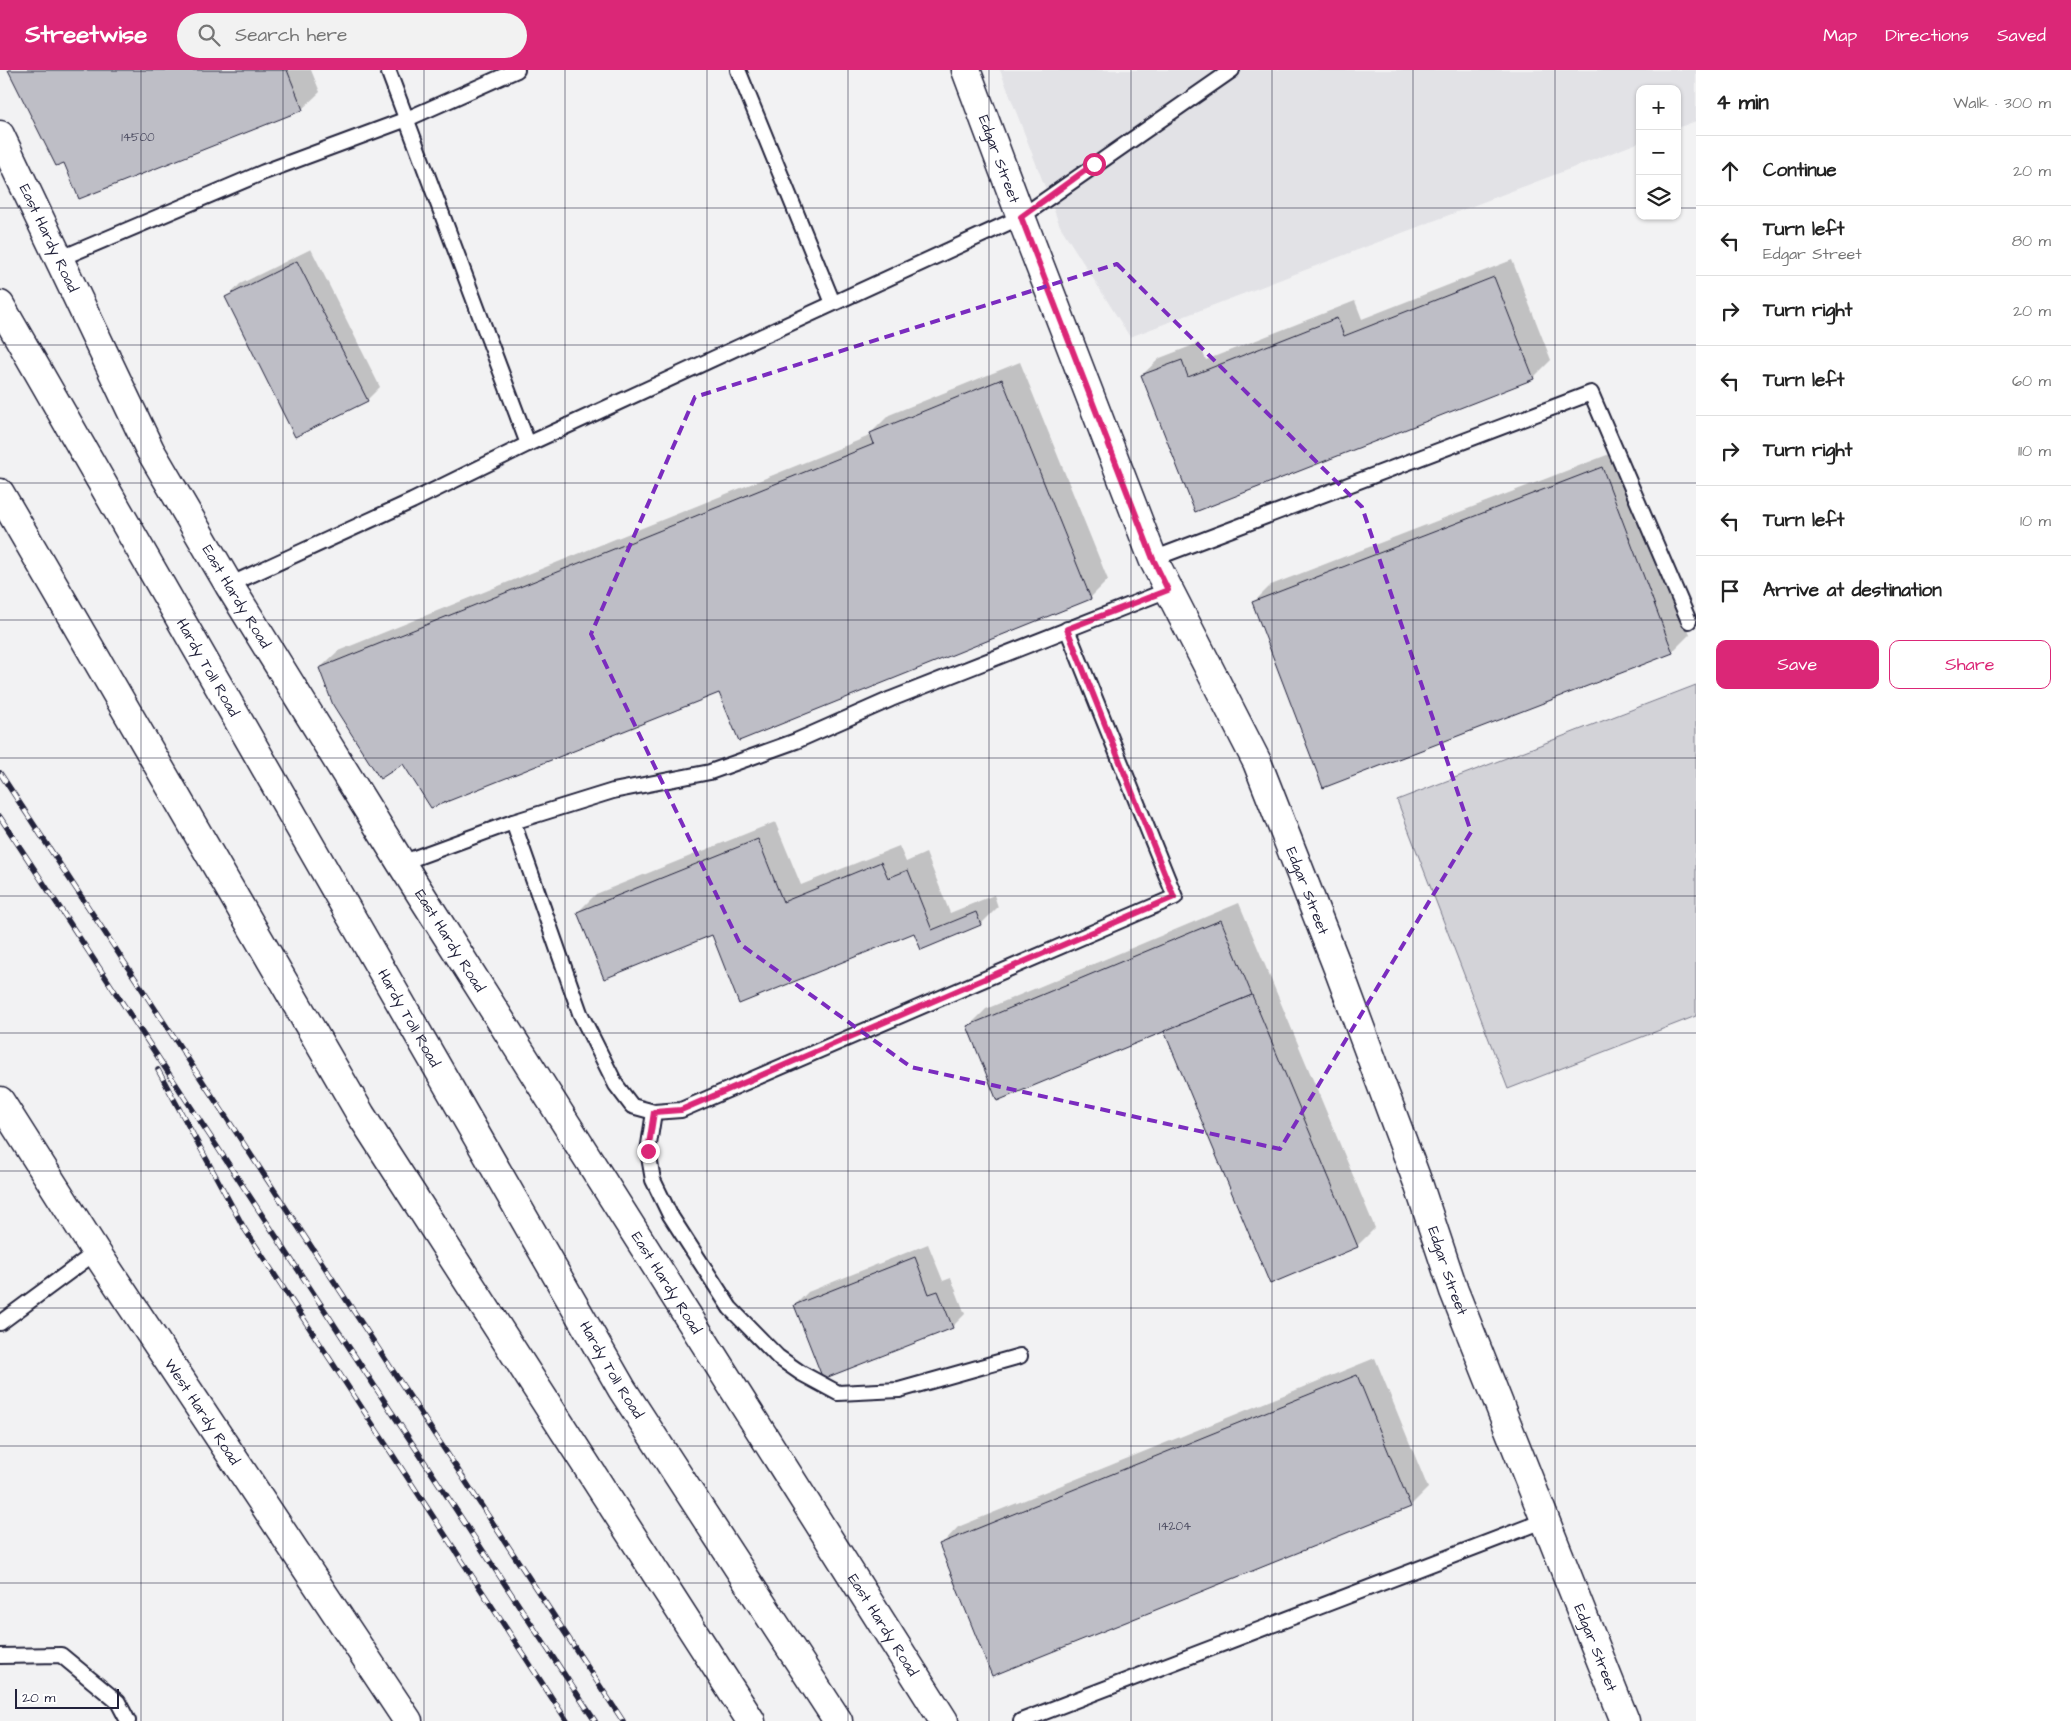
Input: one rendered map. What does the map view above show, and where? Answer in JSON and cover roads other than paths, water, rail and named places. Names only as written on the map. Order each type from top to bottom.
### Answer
[{"type":"main road","name":"Edgar Street","points":[[966,70],[1153,559],[1257,762],[1418,1183],[1454,1290],[1625,1721]]},
{"type":"main road","name":"East Hardy Road","points":[[0,135],[150,450],[229,585],[401,863],[944,1721]]},
{"type":"main road","name":"Hardy Toll Road","points":[[0,305],[622,1389],[838,1721]]},
{"type":"main road","points":[[0,493],[360,1114],[751,1721]]},
{"type":"main road","name":"West Hardy Road","points":[[0,1101],[96,1252],[408,1721]]},
{"type":"lane","points":[[388,70],[528,444]]},
{"type":"lane","points":[[59,259],[264,172],[407,119],[517,70]]},
{"type":"lane","points":[[738,70],[833,304]]},
{"type":"lane","points":[[229,585],[412,501],[528,444],[1021,217],[1232,70]]},
{"type":"lane","points":[[1153,559],[1591,393],[1689,621]]},
{"type":"lane","points":[[401,863],[513,822],[614,791],[710,772],[796,741],[891,699],[1168,590]]},
{"type":"lane","points":[[513,822],[584,1021],[616,1085],[632,1106],[654,1112],[681,1110],[1174,897],[1067,629]]},
{"type":"lane","points":[[654,1112],[648,1151],[653,1180],[670,1215],[730,1308],[778,1357],[801,1373],[838,1393],[899,1390],[1020,1356]]},
{"type":"lane","points":[[0,1323],[96,1252]]},
{"type":"lane","points":[[1021,1721],[1546,1520]]},
{"type":"lane","points":[[0,1656],[61,1655],[118,1702],[128,1721]]},
{"type":"railway","points":[[0,773],[623,1721]]},
{"type":"railway","points":[[0,817],[595,1721]]},
{"type":"railway","points":[[158,1070],[244,1228],[567,1721]]}]
